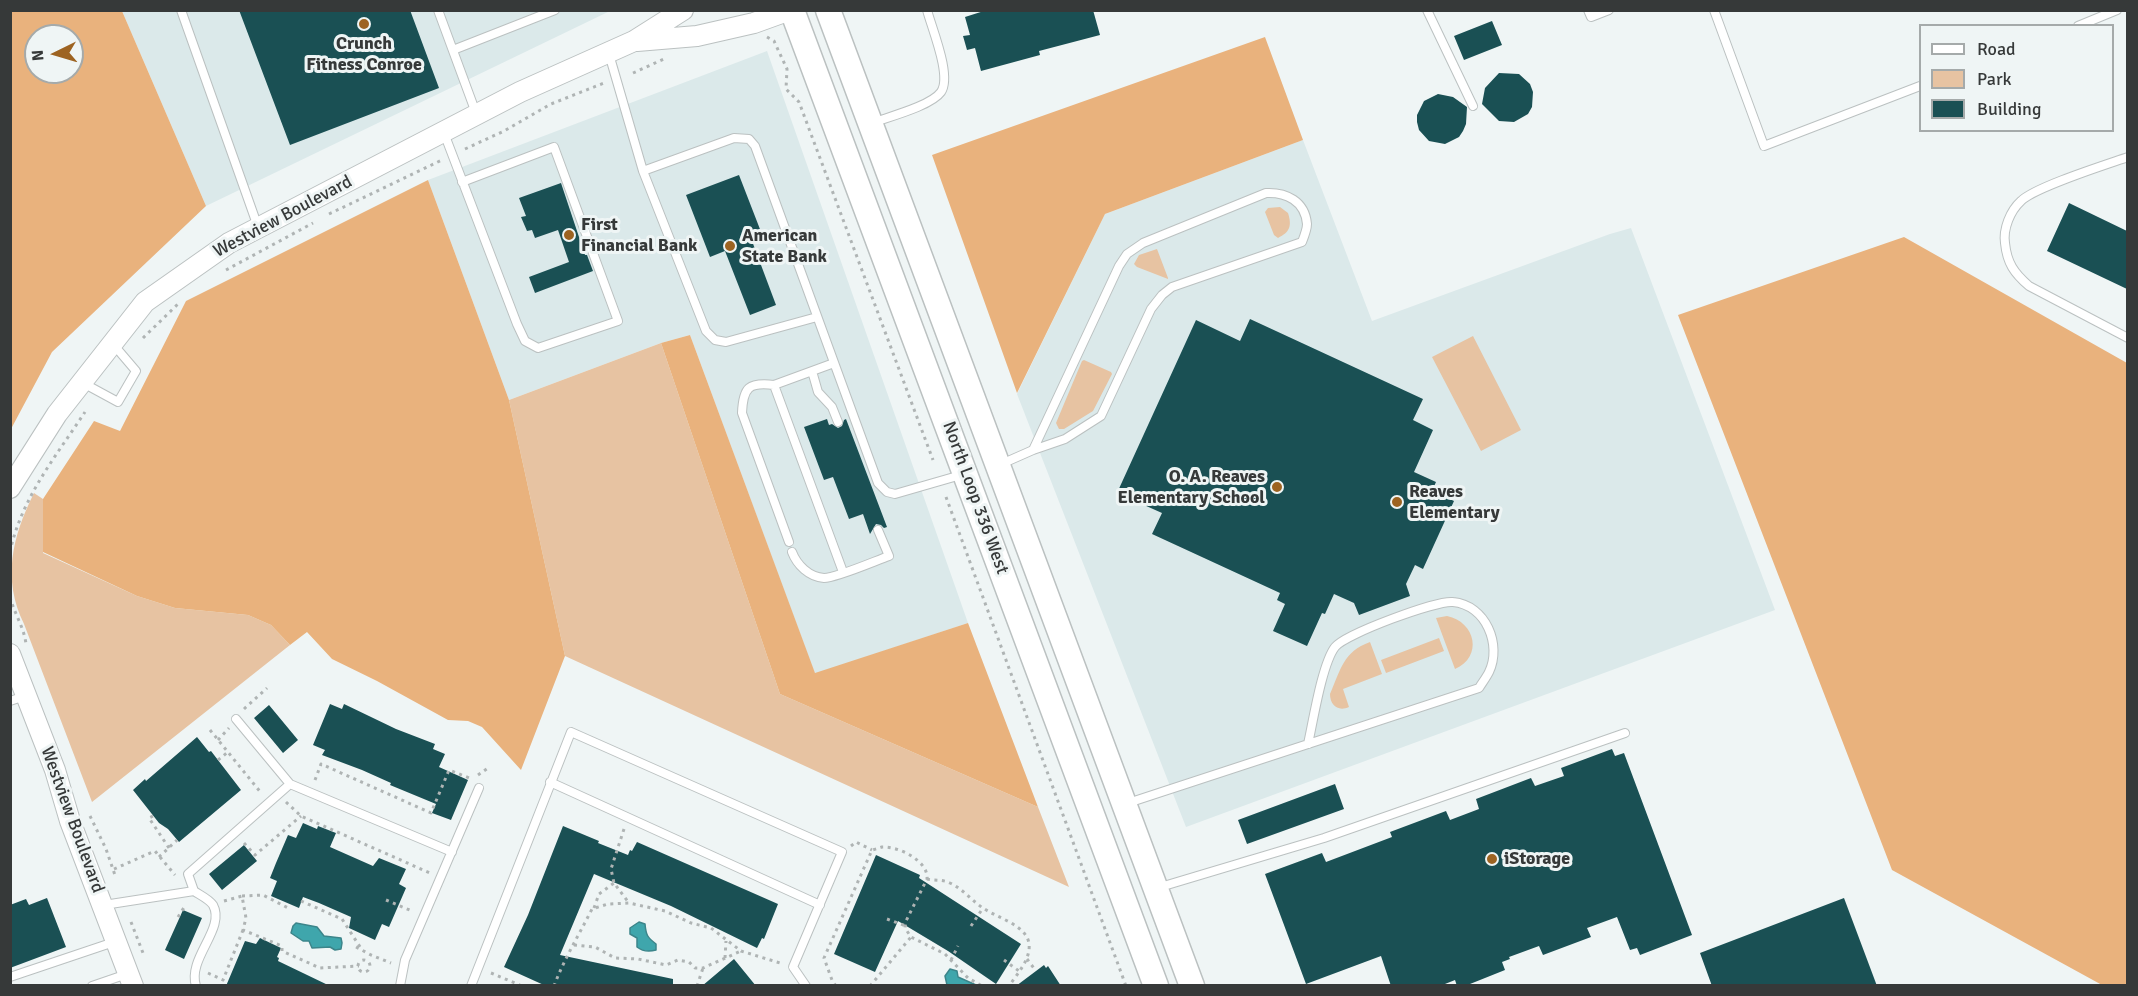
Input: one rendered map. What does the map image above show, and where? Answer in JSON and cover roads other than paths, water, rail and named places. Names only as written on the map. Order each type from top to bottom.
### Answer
[{"type":"main road","name":"North Loop 336 West","points":[[791,10],[1156,986]]},
{"type":"main road","name":"North Loop 336 West","points":[[828,10],[1192,986]]},
{"type":"main road","points":[[966,473],[998,466]]},
{"type":"street","name":"Westview Boulevard","points":[[10,488],[57,414],[145,302],[229,243],[520,92],[634,41],[683,10]]},
{"type":"street","name":"Westview Boulevard","points":[[634,41],[697,36],[754,23],[791,10]]},
{"type":"street","name":"Westview Boulevard","points":[[10,654],[18,698],[130,979]]},
{"type":"lane","points":[[181,10],[259,228]]},
{"type":"lane","points":[[438,10],[477,114]]},
{"type":"lane","points":[[453,50],[555,10]]},
{"type":"lane","points":[[871,124],[928,102],[940,94],[944,85],[944,73],[927,10]]},
{"type":"lane","points":[[1427,10],[1473,106]]},
{"type":"lane","points":[[1588,10],[1591,17],[1608,10]]},
{"type":"lane","points":[[1714,10],[1764,146],[1919,86]]},
{"type":"lane","points":[[2083,24],[2117,10]]},
{"type":"lane","points":[[608,52],[643,171],[706,331],[715,340],[726,342],[817,317]]},
{"type":"lane","points":[[444,133],[462,182],[517,324],[525,341],[538,348],[618,321],[554,147],[462,182]]},
{"type":"lane","points":[[643,171],[734,138],[749,139],[755,146],[878,483],[887,492],[895,494],[966,473]]},
{"type":"lane","points":[[2127,157],[2038,191],[2021,200],[2009,221],[2004,238],[2010,268],[2015,275],[2029,286],[2127,338]]},
{"type":"lane","points":[[998,466],[1065,439],[1101,416],[1151,309],[1172,287],[1302,242],[1307,225],[1296,200],[1279,192],[1266,194],[1143,243],[1127,254],[1119,266],[1034,450]]},
{"type":"lane","points":[[82,382],[117,402],[136,371],[113,343]]},
{"type":"lane","points":[[789,542],[742,413],[742,399],[748,389],[758,383],[774,386],[834,363]]},
{"type":"lane","points":[[812,371],[818,392],[832,407],[838,422]]},
{"type":"lane","points":[[774,386],[843,572]]},
{"type":"lane","points":[[792,552],[795,561],[809,573],[825,578],[889,556],[878,530]]},
{"type":"lane","points":[[1124,805],[1479,688],[1490,671],[1494,649],[1489,627],[1477,611],[1454,602],[1436,603],[1350,635],[1335,647],[1326,668],[1308,744]]},
{"type":"lane","points":[[236,719],[290,784],[452,852]]},
{"type":"lane","points":[[471,986],[550,782],[572,732],[842,852],[792,967],[806,986]]},
{"type":"lane","points":[[1156,888],[1324,838],[1625,733]]},
{"type":"lane","points":[[550,782],[820,905]]},
{"type":"lane","points":[[196,986],[194,973],[196,963],[213,926],[215,912],[212,903],[194,891],[188,874],[290,784]]},
{"type":"lane","points":[[400,986],[404,968],[424,917],[479,788]]},
{"type":"lane","points":[[102,905],[194,891]]},
{"type":"lane","points":[[10,977],[116,941]]},
{"type":"lane","points":[[92,986],[130,979]]},
{"type":"water","points":[[639,922],[645,924],[648,936],[656,944],[656,950],[646,951],[637,947],[637,938],[630,934],[630,928]]},
{"type":"water","points":[[296,923],[317,927],[324,936],[341,938],[341,949],[312,948],[309,941],[303,941],[291,933]]},
{"type":"water","points":[[950,969],[957,971],[958,977],[976,985],[947,985],[945,976]]},
{"type":"place","name":"Crunch Fitness Conroe","points":[[364,24]]},
{"type":"place","name":"First Financial Bank","points":[[569,235]]},
{"type":"place","name":"American State Bank","points":[[730,246]]},
{"type":"place","name":"O. A. Reaves Elementary School","points":[[1277,487]]},
{"type":"place","name":"Reaves Elementary","points":[[1397,502]]},
{"type":"place","name":"iStorage","points":[[1492,859]]}]
